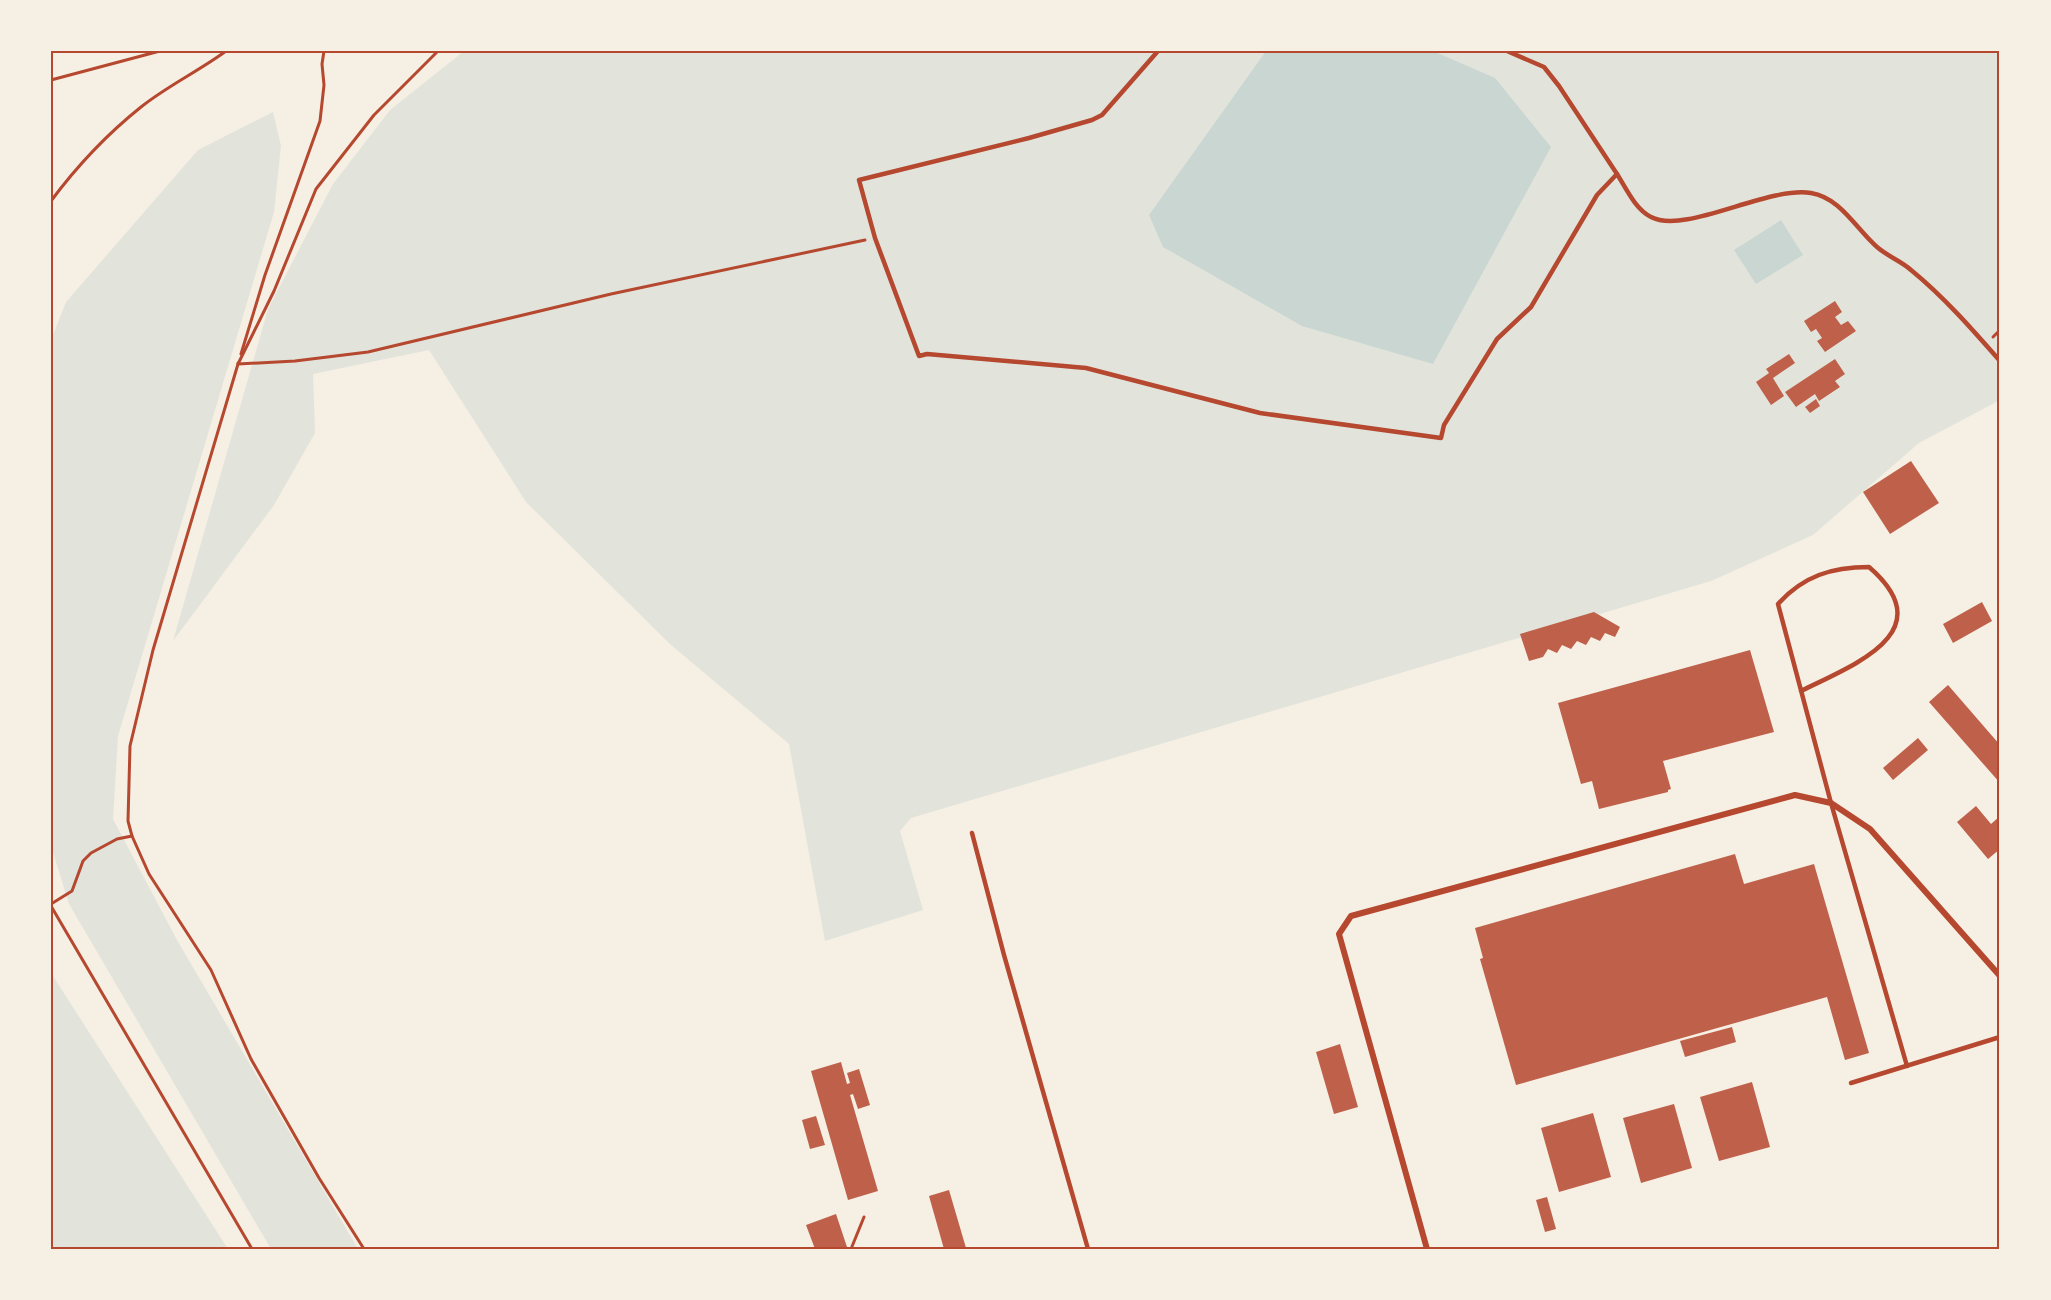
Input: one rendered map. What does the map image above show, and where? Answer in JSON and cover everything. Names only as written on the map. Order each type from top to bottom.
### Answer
[{"type":"street","points":[[1427,1249],[1339,934],[1351,916],[1795,795],[1831,803],[1870,829],[2000,976]]},
{"type":"lane","points":[[1158,51],[1102,115],[1092,120],[859,180],[875,238],[919,356],[927,354],[1086,368],[1260,413],[1441,438],[1444,424],[1497,339],[1531,307],[1597,195],[1617,174]]},
{"type":"lane","points":[[1507,51],[1544,67],[1559,86],[1639,208],[1651,217],[1666,221],[1688,219],[1774,196],[1812,193],[1839,206],[1877,247],[1909,268],[1948,303],[2000,362]]},
{"type":"lane","points":[[1801,691],[1864,658],[1883,645],[1896,626],[1898,608],[1894,597],[1884,580],[1869,567],[1848,567],[1811,578],[1791,590],[1778,604],[1801,691],[1831,803],[1906,1066]]},
{"type":"lane","points":[[972,832],[1004,955],[1088,1249]]},
{"type":"lane","points":[[1851,1083],[2000,1037]]},
{"type":"path","points":[[51,80],[160,51]]},
{"type":"path","points":[[51,201],[100,143],[141,107],[226,51]]},
{"type":"path","points":[[324,51],[322,64],[324,85],[320,121],[265,275],[153,650],[130,746],[128,821],[132,836],[149,874],[211,970],[251,1059],[319,1178],[364,1249]]},
{"type":"path","points":[[238,364],[274,291],[316,189],[374,115],[438,51]]},
{"type":"path","points":[[238,364],[295,361],[368,352],[611,294],[875,238]]},
{"type":"path","points":[[132,836],[117,839],[91,853],[83,861],[72,891],[51,905],[252,1249]]},
{"type":"path","points":[[850,1249],[864,1217]]},
{"type":"shaded area","points":[[464,51],[2000,51],[2000,400],[1919,443],[1813,535],[1711,581],[911,818],[900,831],[923,910],[825,941],[789,744],[671,645],[526,502],[429,350],[313,374],[315,433],[274,505],[173,641],[268,309],[333,184],[390,110]]},
{"type":"shaded area","points":[[1266,51],[1433,51],[1495,78],[1551,147],[1433,364],[1302,326],[1163,247],[1149,215]]},
{"type":"shaded area","points":[[273,112],[281,146],[274,212],[118,736],[113,819],[177,940],[358,1249],[271,1249],[69,904],[51,846],[51,340],[66,302],[198,150]]},
{"type":"shaded area","points":[[1781,220],[1803,255],[1756,284],[1734,250]]},
{"type":"shaded area","points":[[51,973],[228,1249],[51,1249]]},
{"type":"building","points":[[1835,301],[1842,312],[1835,317],[1841,325],[1848,321],[1856,331],[1825,352],[1817,341],[1822,338],[1816,329],[1811,332],[1804,321]]},
{"type":"building","points":[[1789,354],[1795,363],[1773,378],[1784,396],[1771,405],[1756,382],[1769,373],[1766,369]]},
{"type":"building","points":[[1835,359],[1845,374],[1835,381],[1840,387],[1819,401],[1815,394],[1796,407],[1785,392]]},
{"type":"building","points":[[1816,399],[1820,406],[1810,413],[1805,407]]},
{"type":"building","points":[[1911,461],[1939,503],[1890,534],[1863,492]]},
{"type":"building","points":[[1982,602],[1992,621],[1953,643],[1943,624]]},
{"type":"building","points":[[1594,612],[1620,627],[1615,637],[1605,633],[1600,641],[1591,637],[1586,645],[1577,641],[1571,649],[1562,645],[1557,653],[1548,649],[1543,657],[1529,661],[1520,634]]},
{"type":"building","points":[[1750,650],[1774,732],[1663,761],[1671,789],[1668,792],[1599,809],[1592,781],[1581,784],[1558,703]]},
{"type":"building","points":[[1948,685],[2000,745],[2000,783],[1929,702]]},
{"type":"building","points":[[1918,738],[1928,750],[1893,780],[1883,768]]},
{"type":"building","points":[[1976,806],[1991,824],[2000,816],[2000,849],[1988,859],[1957,822]]},
{"type":"building","points":[[1735,854],[1744,884],[1814,864],[1869,1053],[1845,1060],[1827,997],[1516,1085],[1480,959],[1483,958],[1475,928]]},
{"type":"building","points":[[1732,1027],[1736,1042],[1685,1057],[1680,1041]]},
{"type":"building","points":[[1340,1044],[1358,1107],[1334,1114],[1316,1052]]},
{"type":"building","points":[[841,1062],[847,1084],[850,1083],[847,1073],[859,1069],[870,1105],[858,1109],[853,1094],[850,1095],[878,1191],[848,1200],[811,1071]]},
{"type":"building","points":[[1752,1082],[1770,1147],[1719,1161],[1700,1097]]},
{"type":"building","points":[[1674,1104],[1692,1168],[1641,1183],[1623,1118]]},
{"type":"building","points":[[1593,1113],[1611,1177],[1559,1192],[1541,1128]]},
{"type":"building","points":[[816,1116],[825,1145],[810,1149],[802,1120]]},
{"type":"building","points":[[949,1190],[966,1248],[944,1249],[929,1196]]},
{"type":"building","points":[[1547,1197],[1556,1229],[1545,1232],[1536,1200]]},
{"type":"building","points":[[836,1214],[847,1247],[815,1249],[806,1225]]}]
